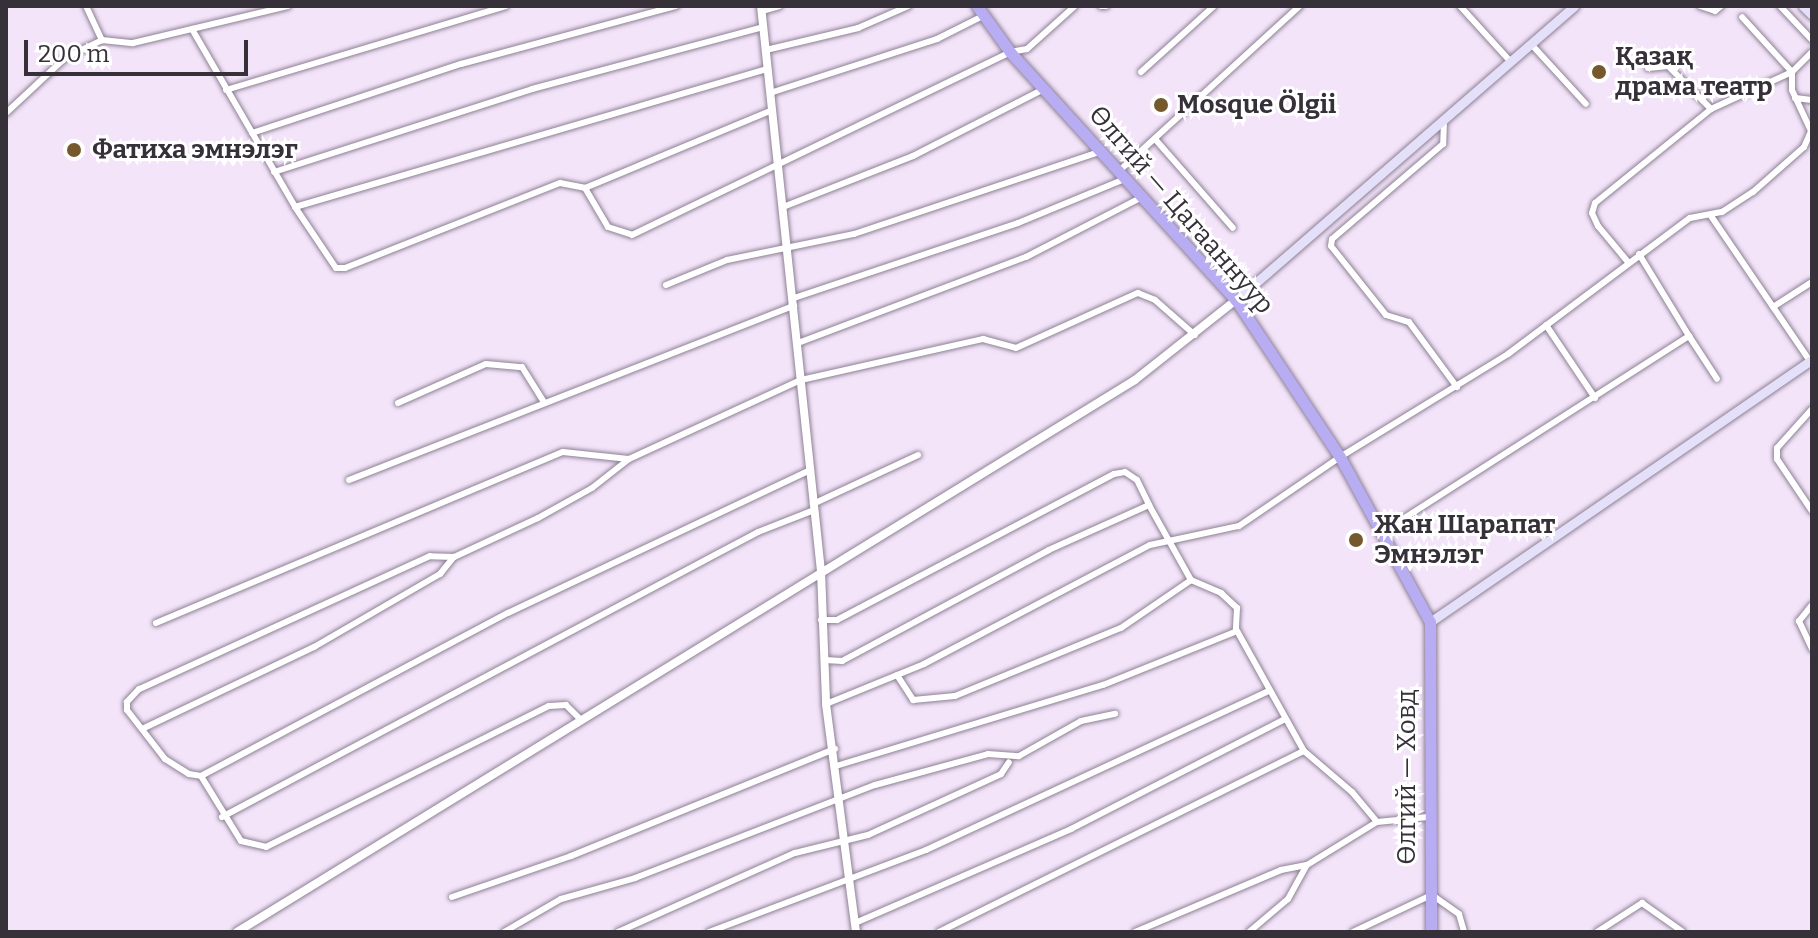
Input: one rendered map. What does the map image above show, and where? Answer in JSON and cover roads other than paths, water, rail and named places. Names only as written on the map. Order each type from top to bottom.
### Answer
[{"type":"highway","name":"Өлгий — Цагааннуур","points":[[980,11],[1010,52],[1236,300],[1340,457],[1430,622]]},
{"type":"highway","name":"Өлгий — Ховд","points":[[1430,622],[1428,817],[1431,932]]},
{"type":"main road","points":[[1236,300],[1574,6]]},
{"type":"main road","points":[[1803,6],[1812,15]]},
{"type":"main road","points":[[1430,622],[1811,360]]},
{"type":"street","points":[[86,6],[102,40]]},
{"type":"street","points":[[6,113],[65,58],[102,40],[133,43],[288,6]]},
{"type":"street","points":[[226,90],[506,6]]},
{"type":"street","points":[[252,133],[461,64],[676,6]]},
{"type":"street","points":[[779,6],[762,8],[821,571],[826,704],[835,749],[836,801],[845,842],[847,883],[856,927],[1071,829],[1285,719]]},
{"type":"street","points":[[766,50],[858,28],[908,6]]},
{"type":"street","points":[[192,29],[295,207],[336,268],[345,268],[522,201],[548,186],[573,182],[585,188],[608,227],[632,235],[1010,52],[1027,49],[1075,6]]},
{"type":"street","points":[[1141,72],[1214,6]]},
{"type":"street","points":[[1286,6],[1292,13]]},
{"type":"street","points":[[349,480],[794,302],[1018,223],[1123,175],[1155,139],[1300,6]]},
{"type":"street","points":[[1460,6],[1511,62]]},
{"type":"street","points":[[1700,6],[1715,11],[1721,6]]},
{"type":"street","points":[[1780,6],[1812,40]]},
{"type":"street","points":[[770,93],[937,39],[980,11]]},
{"type":"street","points":[[826,704],[897,675],[1168,539],[1239,526],[1340,457],[1457,387],[1690,218],[1711,216],[1753,192],[1809,140],[1808,120],[1795,98],[1792,72],[1742,17]]},
{"type":"street","points":[[274,172],[532,89],[764,27]]},
{"type":"street","points":[[1531,44],[1586,104]]},
{"type":"street","points":[[1628,262],[1598,226],[1592,213],[1595,203],[1711,109],[1792,72],[1812,52]]},
{"type":"street","points":[[1648,68],[1668,66],[1711,109]]},
{"type":"street","points":[[295,207],[768,69]]},
{"type":"street","points":[[783,207],[913,156],[1044,89]]},
{"type":"street","points":[[1795,98],[1812,100]]},
{"type":"street","points":[[585,188],[772,110]]},
{"type":"street","points":[[1444,121],[1443,144],[1332,239],[1331,246],[1386,315],[1409,322],[1457,387]]},
{"type":"street","points":[[1155,139],[1233,228]]},
{"type":"street","points":[[666,285],[727,260],[854,234],[1102,151]]},
{"type":"street","points":[[798,343],[1026,257],[1142,197]]},
{"type":"street","points":[[1711,216],[1811,360]]},
{"type":"street","points":[[1639,254],[1717,379]]},
{"type":"street","points":[[1773,307],[1812,282]]},
{"type":"street","points":[[142,729],[314,647],[440,574],[454,557],[569,502],[629,459],[801,380],[983,339],[1016,348],[1138,293],[1155,300],[1195,335]]},
{"type":"street","points":[[237,932],[1135,380],[1236,300]]},
{"type":"street","points":[[1546,325],[1595,398]]},
{"type":"street","points":[[1381,533],[1689,336]]},
{"type":"street","points":[[398,403],[486,364],[522,367],[543,401]]},
{"type":"street","points":[[1812,409],[1787,431],[1777,448],[1777,459],[1812,511]]},
{"type":"street","points":[[156,623],[563,452],[629,459]]},
{"type":"street","points":[[222,817],[758,532],[918,455]]},
{"type":"street","points":[[454,557],[430,556],[139,689],[127,702],[127,710],[165,759],[189,774],[201,776],[508,613],[811,470]]},
{"type":"street","points":[[821,620],[837,620],[1114,474],[1125,472],[1137,480],[1191,580],[1221,593],[1237,608],[1237,631],[1304,751],[1352,792],[1377,822]]},
{"type":"street","points":[[825,660],[842,661],[1049,550],[1149,505]]},
{"type":"street","points":[[897,675],[913,700],[955,696],[1121,628],[1191,580]]},
{"type":"street","points":[[1812,605],[1799,621],[1812,649]]},
{"type":"street","points":[[836,766],[1103,685],[1237,631]]},
{"type":"street","points":[[709,932],[837,880],[847,883],[1020,803],[1063,789],[1270,690]]},
{"type":"street","points":[[201,776],[222,817],[241,841],[266,847],[549,706],[566,705],[580,719]]},
{"type":"street","points":[[504,932],[561,899],[635,878],[836,801],[988,754],[1019,756],[1081,721],[1115,714]]},
{"type":"street","points":[[452,897],[571,856],[835,749]]},
{"type":"street","points":[[939,932],[1304,751]]},
{"type":"street","points":[[618,932],[795,853],[831,841],[845,842],[1001,774],[1009,762]]},
{"type":"street","points":[[1135,932],[1281,870],[1307,865],[1377,822],[1428,817]]},
{"type":"street","points":[[1249,932],[1288,899],[1307,865]]},
{"type":"street","points":[[1353,932],[1429,894],[1459,914],[1464,932]]},
{"type":"street","points":[[1597,932],[1642,903],[1683,932]]},
{"type":"place","name":"Қазақ драма театр","points":[[1599,72]]},
{"type":"place","name":"Mosque Ölgii","points":[[1161,105]]},
{"type":"place","name":"Фатиха эмнэлэг","points":[[74,150]]},
{"type":"place","name":"Жан Шарапат Эмнэлэг","points":[[1356,540]]}]
